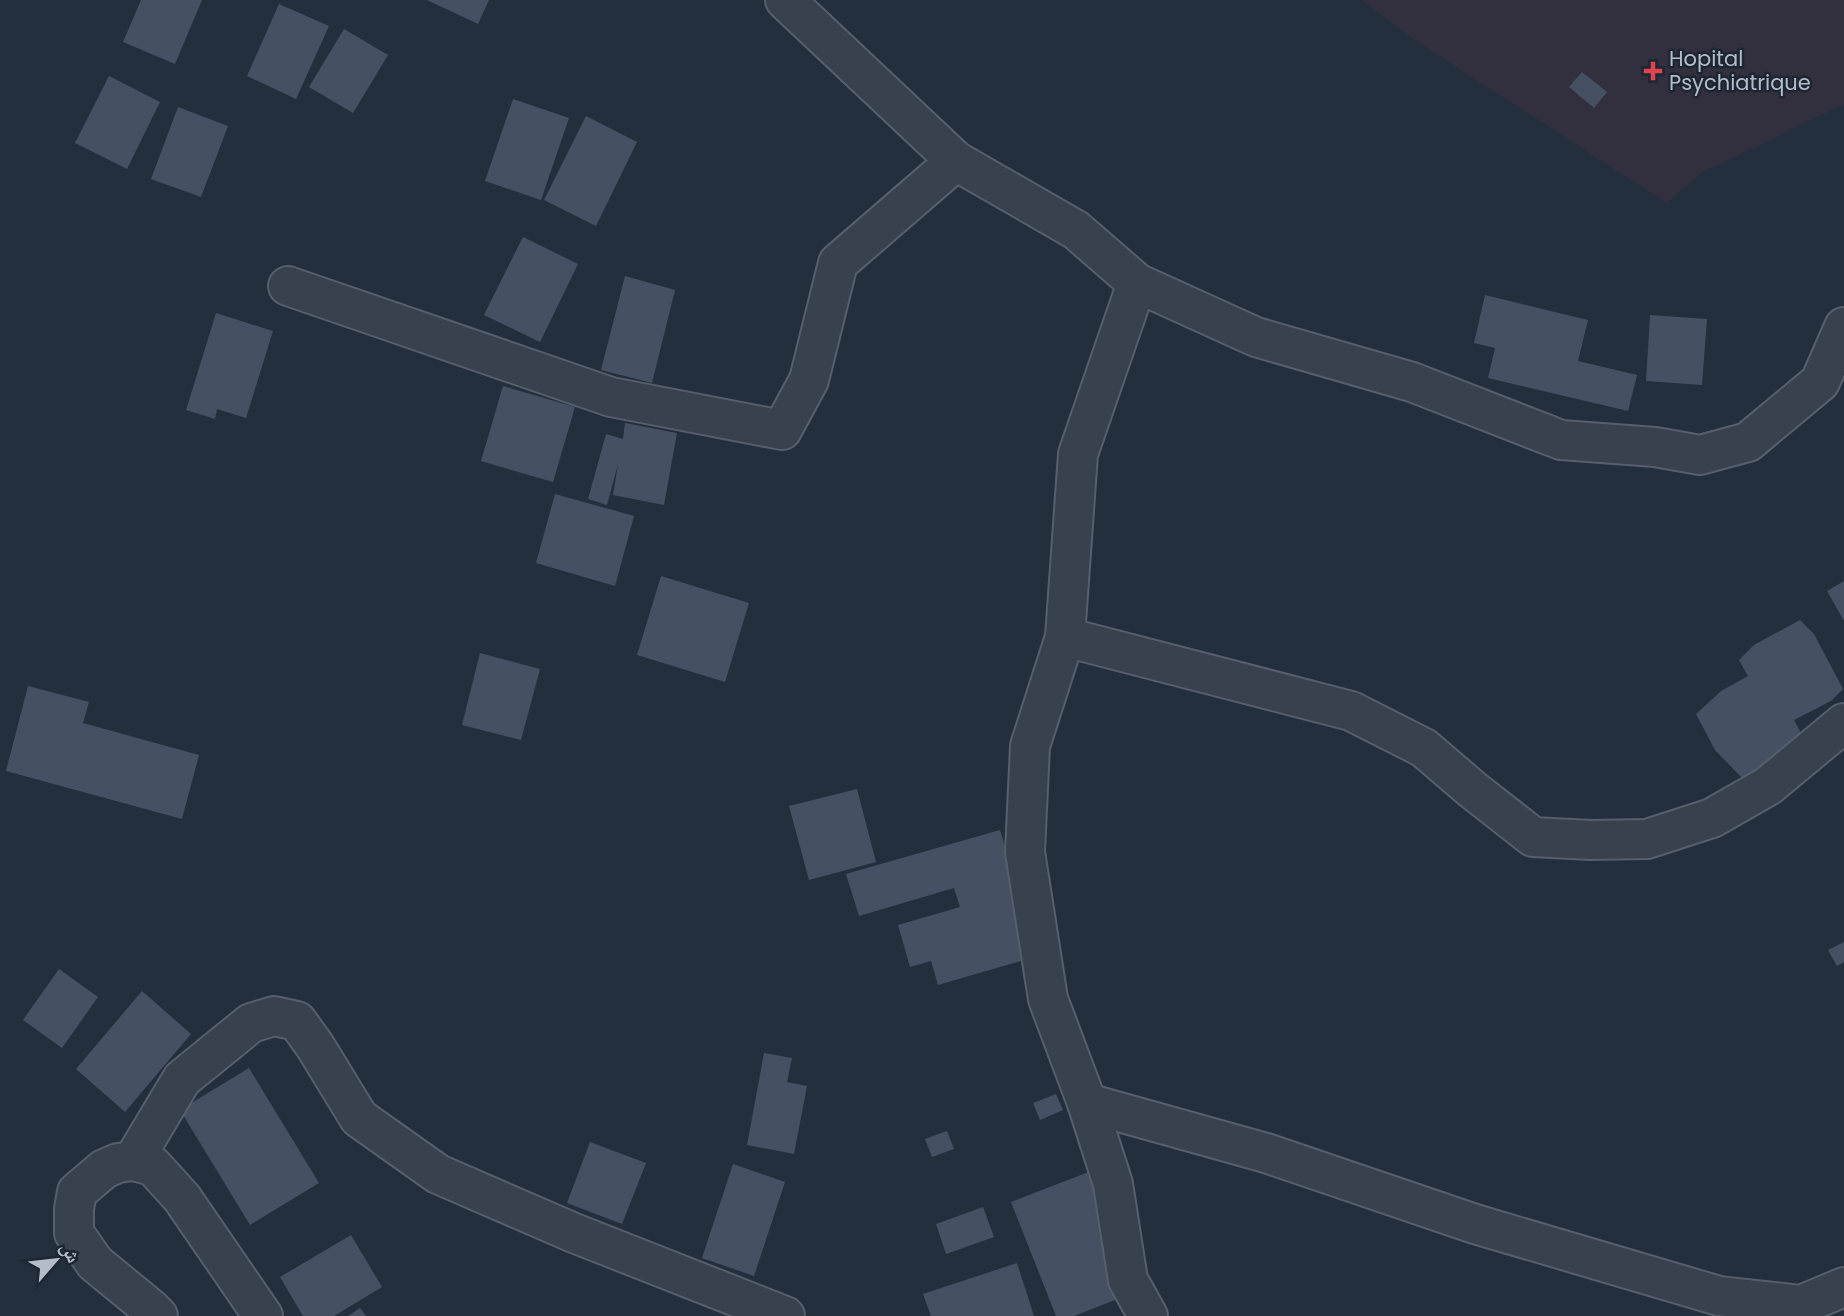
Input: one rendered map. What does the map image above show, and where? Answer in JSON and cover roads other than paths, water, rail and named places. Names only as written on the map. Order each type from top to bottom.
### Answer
[{"type":"street","points":[[785,0],[956,161],[1076,229],[1137,284],[1256,337],[1412,382],[1561,440],[1656,447],[1700,455],[1748,442],[1820,382],[1844,327]]},
{"type":"street","points":[[288,286],[611,397],[782,430],[809,380],[838,263],[956,161]]},
{"type":"street","points":[[1135,1312],[1113,1184],[1087,1103],[1048,999],[1025,852],[1030,746],[1065,637],[1078,454],[1137,284]]},
{"type":"street","points":[[1065,637],[1351,710],[1424,748],[1534,837],[1647,839],[1712,818],[1768,786],[1844,723]]},
{"type":"street","points":[[133,1161],[182,1079],[251,1023],[274,1016],[297,1021],[359,1118],[438,1174],[574,1233],[785,1316]]},
{"type":"street","points":[[1087,1103],[1266,1153],[1475,1224],[1720,1296],[1801,1305],[1844,1287]]},
{"type":"street","points":[[158,1316],[95,1263],[74,1233],[77,1192],[104,1169],[118,1163],[133,1161],[153,1166],[182,1198],[263,1316]]},
{"type":"place","name":"Hopital Psychiatrique","points":[[1653,71]]}]
